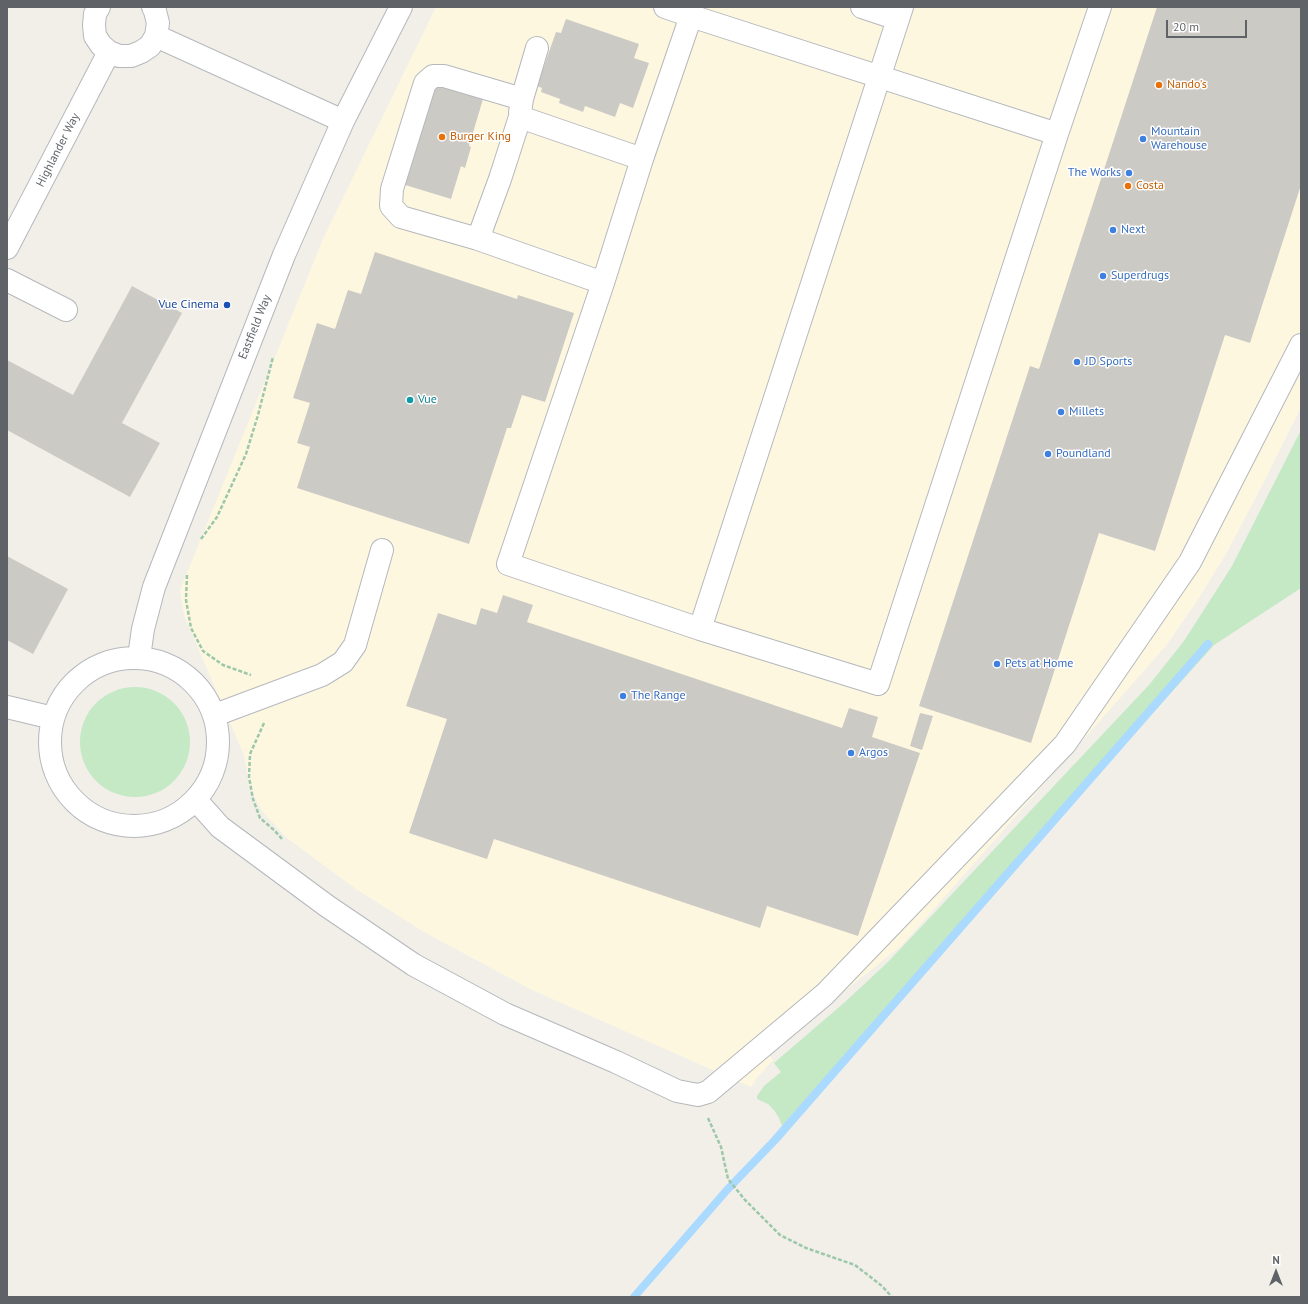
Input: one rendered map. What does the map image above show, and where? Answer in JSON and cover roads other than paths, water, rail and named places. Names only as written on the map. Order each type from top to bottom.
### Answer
[{"type":"street","points":[[99,7],[95,14],[95,36],[101,45],[109,52],[119,56],[131,56],[150,46],[156,36],[158,24],[156,11],[152,7]]},
{"type":"street","name":"Eastfield Way","points":[[138,657],[143,629],[154,587],[284,255],[343,121],[401,7]]},
{"type":"street","points":[[665,7],[1057,134]]},
{"type":"street","points":[[700,629],[900,13],[862,7]]},
{"type":"street","points":[[691,16],[508,564],[700,629],[878,684],[1057,134],[1100,7]]},
{"type":"street","points":[[156,36],[343,121]]},
{"type":"street","points":[[478,239],[500,179],[537,48]]},
{"type":"street","name":"Highlander Way","points":[[7,248],[109,52]]},
{"type":"street","points":[[603,283],[478,239],[402,217],[391,206],[392,189],[425,83],[433,76],[444,76],[642,159]]},
{"type":"street","points":[[7,280],[66,310]]},
{"type":"street","points":[[196,800],[220,827],[327,906],[414,965],[505,1014],[616,1062],[678,1091],[698,1096],[708,1092],[825,994],[1065,744],[1190,562],[1301,345]]},
{"type":"street","points":[[215,715],[322,675],[343,662],[355,645],[382,550]]},
{"type":"street","points":[[138,657],[158,660],[177,668],[194,681],[206,696],[215,715],[219,745],[213,775],[196,800],[174,817],[148,825],[121,825],[95,816],[76,803],[62,785],[53,764],[50,741],[53,718],[62,698],[76,680],[95,667],[116,659],[138,657]]},
{"type":"street","points":[[7,707],[53,718]]},
{"type":"waterway","points":[[634,1297],[727,1190],[775,1140],[1208,644]]},
{"type":"place","name":"Nando's","points":[[1159,85]]},
{"type":"place","name":"Burger King","points":[[442,137]]},
{"type":"place","name":"Mountain Warehouse","points":[[1143,139]]},
{"type":"place","name":"The Works","points":[[1129,173]]},
{"type":"place","name":"Costa","points":[[1128,186]]},
{"type":"place","name":"Next","points":[[1113,230]]},
{"type":"place","name":"Superdrugs","points":[[1103,276]]},
{"type":"place","name":"Vue Cinema","points":[[227,305]]},
{"type":"place","name":"JD Sports","points":[[1077,362]]},
{"type":"place","name":"Vue","points":[[410,400]]},
{"type":"place","name":"Millets","points":[[1061,412]]},
{"type":"place","name":"Poundland","points":[[1048,454]]},
{"type":"place","name":"Pets at Home","points":[[997,664]]},
{"type":"place","name":"The Range","points":[[623,696]]},
{"type":"place","name":"Argos","points":[[851,753]]}]
